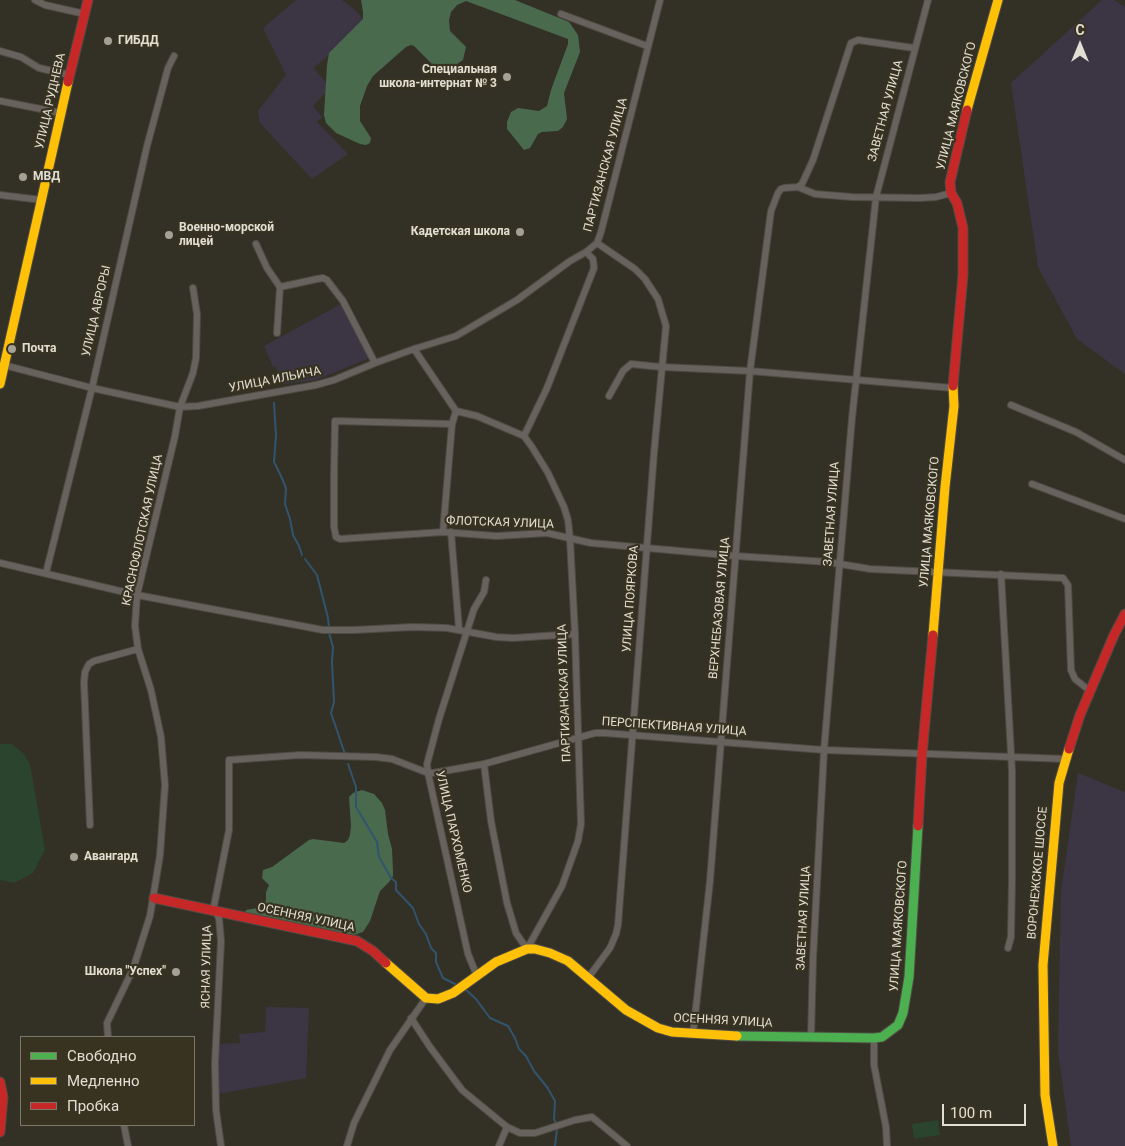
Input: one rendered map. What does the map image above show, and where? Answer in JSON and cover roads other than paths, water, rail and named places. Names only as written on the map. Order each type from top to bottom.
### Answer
[{"type":"street","points":[[35,0],[45,5],[85,14]]},
{"type":"street","name":"УЛИЦА РУДНЕВА","points":[[0,384],[2,364],[88,0]]},
{"type":"street","name":"ПАРТИЗАНСКАЯ УЛИЦА","points":[[586,252],[597,243],[611,196],[660,0]]},
{"type":"street","name":"ЗАВЕТНАЯ УЛИЦА","points":[[811,1037],[813,959],[824,750],[847,466],[876,197],[928,0]]},
{"type":"street","name":"УЛИЦА МАЯКОВСКОГО","points":[[874,1038],[882,1036],[898,1025],[907,995],[922,755],[945,487],[954,406],[953,388],[964,254],[964,228],[960,212],[951,193],[950,182],[964,120],[998,0]]},
{"type":"street","points":[[561,14],[648,46]]},
{"type":"street","points":[[914,48],[858,40],[851,43],[814,160],[806,178],[798,187],[816,194],[852,197],[928,197],[951,193]]},
{"type":"street","points":[[0,50],[21,57],[39,68],[70,76]]},
{"type":"street","name":"УЛИЦА АВРОРЫ","points":[[46,573],[92,388],[147,146],[168,68],[174,56]]},
{"type":"street","points":[[0,102],[61,113]]},
{"type":"street","name":"ВЕРХНЕБАЗОВАЯ УЛИЦА","points":[[692,1034],[709,891],[750,371],[771,212],[781,189],[798,187]]},
{"type":"street","points":[[0,195],[42,200]]},
{"type":"street","name":"УЛИЦА ПОЯРКОВА","points":[[588,978],[610,948],[618,925],[646,549],[666,326],[658,299],[649,284],[636,270],[597,243]]},
{"type":"street","points":[[256,244],[264,263],[280,287],[276,333]]},
{"type":"street","points":[[414,349],[456,411],[477,416],[524,436],[547,388],[594,268],[593,259],[586,252]]},
{"type":"street","name":"УЛИЦА ИЛЬИЧА","points":[[2,364],[92,388],[180,407],[316,385],[334,380],[414,349],[456,336],[534,288],[570,261],[586,252]]},
{"type":"street","points":[[280,287],[323,278],[327,280],[343,301],[375,363]]},
{"type":"street","name":"КРАСНОФЛОТСКАЯ УЛИЦА","points":[[108,1036],[107,1023],[132,969],[150,916],[163,828],[165,785],[161,737],[155,704],[138,650],[135,626],[138,595],[176,436],[180,407],[193,373],[196,358],[198,321],[193,288]]},
{"type":"street","points":[[609,396],[627,366],[631,364],[661,368],[750,371],[953,388]]},
{"type":"street","points":[[1011,405],[1076,432],[1125,460]]},
{"type":"street","points":[[443,532],[452,424],[456,411]]},
{"type":"street","name":"ФЛОТСКАЯ УЛИЦА","points":[[452,424],[335,421],[334,527],[336,537],[340,539],[443,532],[496,536],[547,533],[582,542],[646,549],[828,562],[870,569],[1062,578],[1068,585],[1071,670],[1075,679],[1090,691]]},
{"type":"street","name":"ПАРТИЗАНСКАЯ УЛИЦА","points":[[524,436],[555,486],[568,520],[581,830],[562,886],[527,949]]},
{"type":"street","points":[[1032,484],[1125,519]]},
{"type":"street","points":[[451,532],[458,629]]},
{"type":"street","points":[[0,563],[138,595],[323,630],[413,626],[458,629],[467,632],[513,638],[574,634]]},
{"type":"street","points":[[1000,574],[1011,757],[1013,861],[1011,937],[1008,948]]},
{"type":"street","name":"УЛИЦА ПАРХОМЕНКО","points":[[477,976],[468,954],[428,773],[428,757],[474,609],[484,592],[486,580]]},
{"type":"street","name":"ВОРОНЕЖСКОЕ ШОССЕ","points":[[1053,1146],[1045,1095],[1043,956],[1058,791],[1066,759],[1090,691],[1125,614]]},
{"type":"street","points":[[90,825],[84,682],[86,672],[89,664],[94,661],[138,650]]},
{"type":"street","name":"ПЕРСПЕКТИВНАЯ УЛИЦА","points":[[229,760],[300,755],[376,757],[392,759],[428,773],[484,764],[595,733],[633,734],[824,750],[1066,759]]},
{"type":"street","name":"ЯСНАЯ УЛИЦА","points":[[220,1146],[216,1110],[215,1063],[221,940],[219,918],[215,911],[215,900],[229,830],[229,760]]},
{"type":"street","points":[[347,1146],[354,1123],[390,1050],[426,998],[438,999],[453,994],[496,962],[527,949],[516,933],[505,897],[491,821],[484,764]]},
{"type":"street","name":"ОСЕННЯЯ УЛИЦА","points":[[154,898],[357,941],[373,951],[426,998]]},
{"type":"street","name":"ОСЕННЯЯ УЛИЦА","points":[[527,949],[543,950],[571,963],[626,1010],[658,1028],[692,1034],[874,1038]]},
{"type":"street","points":[[411,1018],[462,1090],[507,1127],[524,1134],[542,1132],[560,1124],[592,1117],[628,1146]]},
{"type":"street","points":[[874,1038],[874,1065],[886,1127],[887,1146]]},
{"type":"street","points":[[0,1082],[2,1097],[0,1132]]},
{"type":"street","points":[[124,1126],[128,1146]]},
{"type":"street","points":[[499,1146],[507,1127]]},
{"type":"waterway","points":[[274,403],[276,435],[274,462],[286,488],[285,504],[293,535],[302,555]]},
{"type":"waterway","points":[[305,559],[317,575],[329,628]]},
{"type":"waterway","points":[[329,633],[333,647],[334,702],[331,713],[345,754]]},
{"type":"waterway","points":[[348,764],[356,787],[356,807],[377,842],[379,857],[391,878],[396,882],[396,890],[413,908],[431,948],[436,953],[436,962],[443,978],[457,985]]},
{"type":"waterway","points":[[465,989],[476,999],[490,1018],[508,1026],[519,1049],[526,1056],[555,1101],[554,1119],[556,1123]]},
{"type":"waterway","points":[[555,1146],[557,1128]]},
{"type":"place","name":"ГИБДД","points":[[108,41]]},
{"type":"place","name":"Специальная школа-интернат № 3","points":[[507,77]]},
{"type":"place","name":"МВД","points":[[23,177]]},
{"type":"place","name":"Кадетская школа","points":[[520,232]]},
{"type":"place","name":"Военно-морской лицей","points":[[169,235]]},
{"type":"place","name":"Почта","points":[[12,349]]},
{"type":"place","name":"Авангард","points":[[74,857]]},
{"type":"place","name":"Школа \"Успех\"","points":[[176,972]]}]
